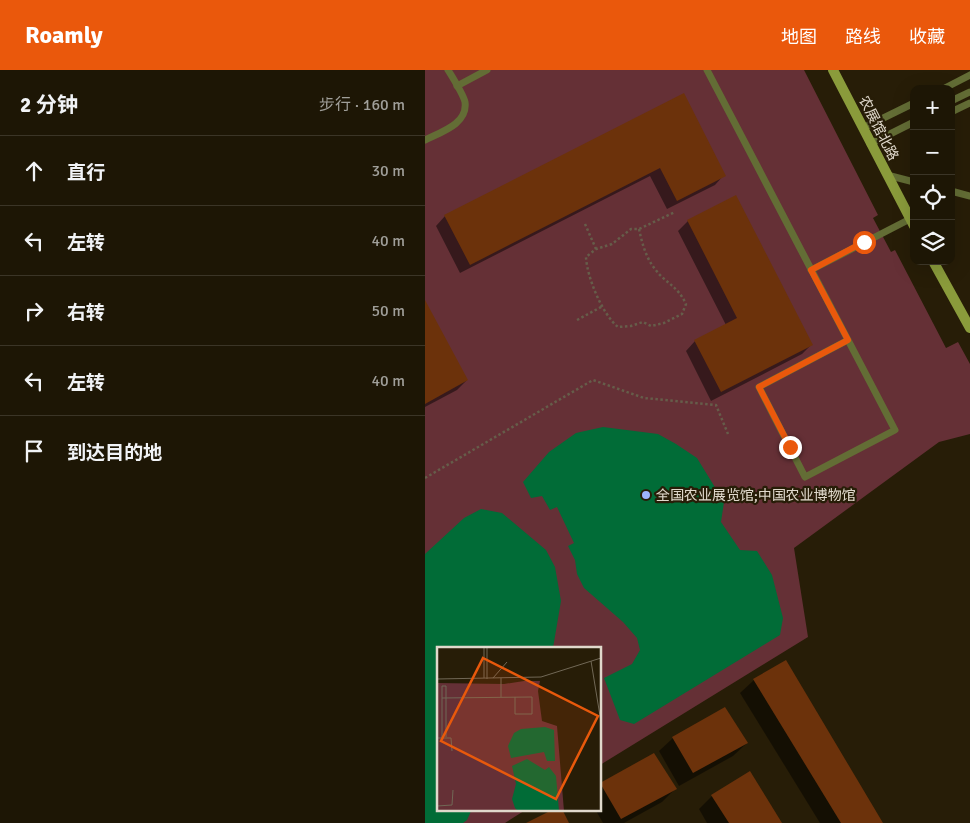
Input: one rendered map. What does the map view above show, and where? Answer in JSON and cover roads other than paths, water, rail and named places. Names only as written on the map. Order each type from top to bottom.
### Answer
[{"type":"street","name":"农展馆北路","points":[[833,70],[911,220]]},
{"type":"street","points":[[935,265],[970,328]]},
{"type":"lane","points":[[425,140],[456,124],[464,115],[465,101],[448,70]]},
{"type":"lane","points":[[457,86],[487,70]]},
{"type":"lane","points":[[707,70],[811,270],[848,340],[895,430],[805,477],[759,387],[848,340]]},
{"type":"lane","points":[[951,85],[970,75]]},
{"type":"lane","points":[[955,99],[970,92]]},
{"type":"lane","points":[[955,110],[970,103]]},
{"type":"lane","points":[[863,128],[910,105]]},
{"type":"lane","points":[[871,144],[910,124]]},
{"type":"lane","points":[[887,175],[910,181]]},
{"type":"lane","points":[[955,192],[970,196]]},
{"type":"lane","points":[[811,270],[910,223]]},
{"type":"place","name":"全国农业展览馆;中国农业博物馆","points":[[646,495]]}]
